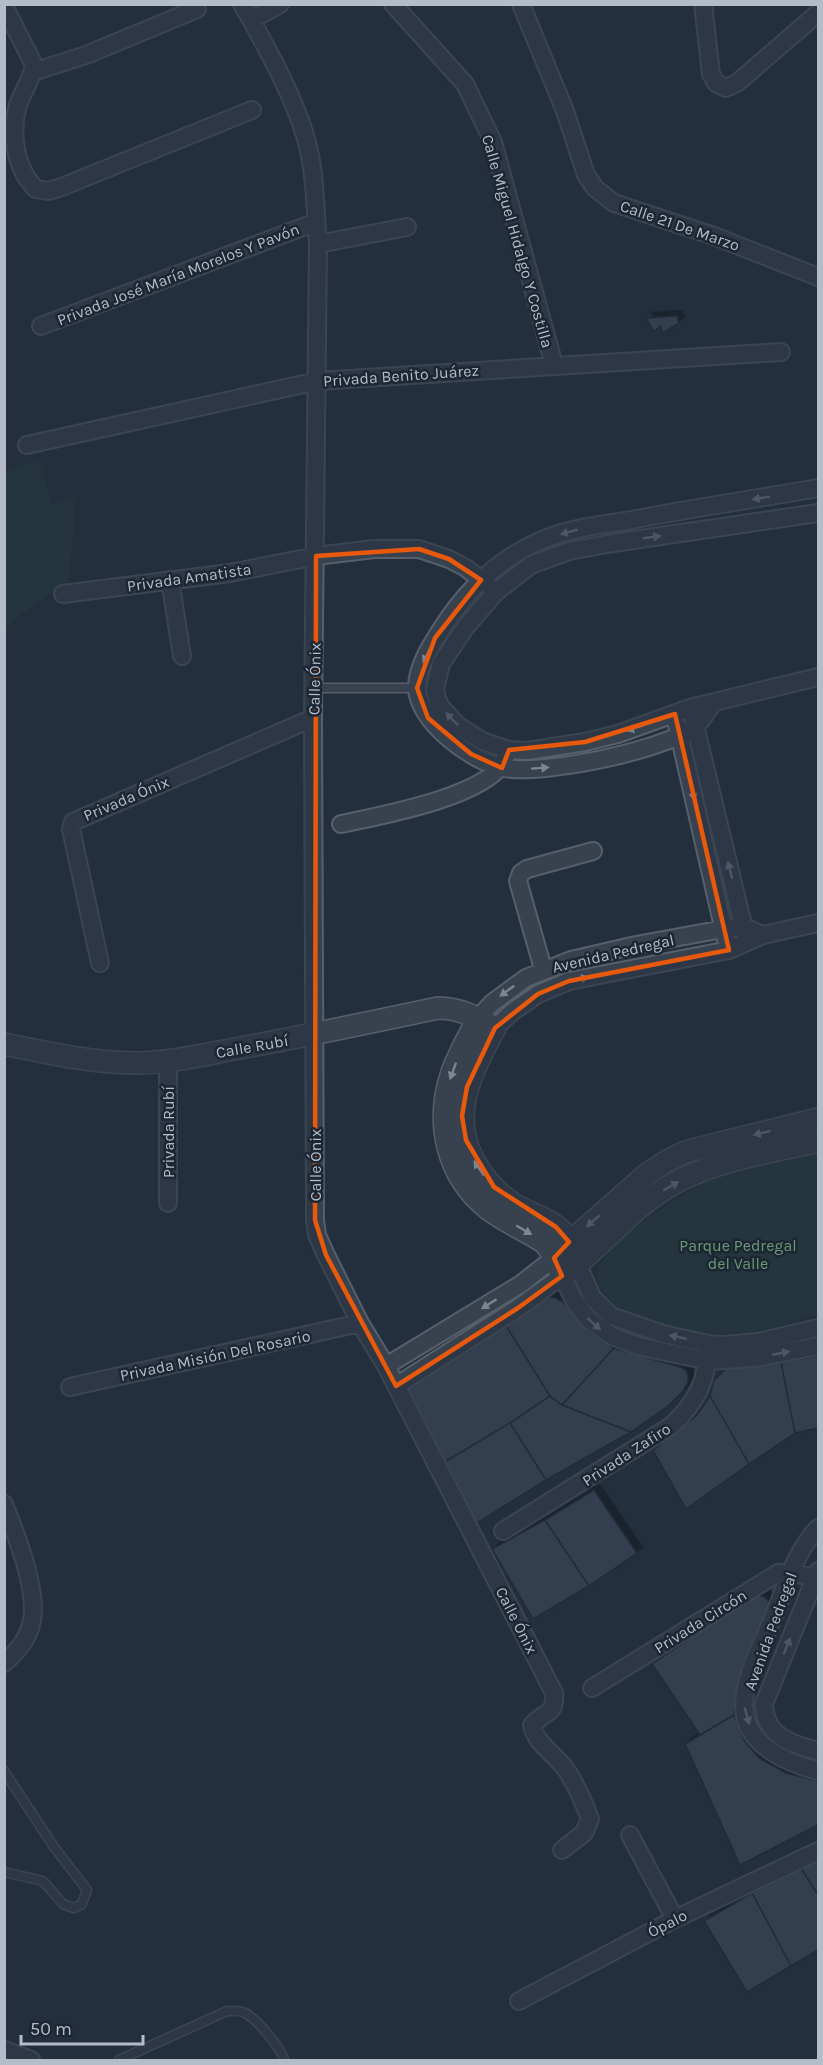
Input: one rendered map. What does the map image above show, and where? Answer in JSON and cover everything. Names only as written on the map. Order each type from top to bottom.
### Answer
[{"type":"street","name":"Calle Ónix","points":[[242,4],[284,84],[302,126],[314,178],[318,244],[313,718],[317,1235],[360,1323],[386,1366],[554,1693],[555,1703],[550,1713],[532,1725],[533,1731],[540,1742],[566,1769],[590,1819],[584,1833],[562,1850]]},
{"type":"street","points":[[251,20],[280,4]]},
{"type":"street","name":"Calle Miguel Hidalgo Y Costilla","points":[[393,4],[465,84],[477,108],[492,142],[554,365]]},
{"type":"street","name":"Calle 21 De Marzo","points":[[521,4],[565,111],[586,175],[599,192],[614,202],[714,236],[819,277]]},
{"type":"street","points":[[703,4],[711,74],[716,83],[726,88],[737,83],[819,13]]},
{"type":"street","points":[[4,6],[34,65],[18,104],[15,134],[20,166],[24,176],[36,189],[48,191],[59,188],[252,110]]},
{"type":"street","points":[[33,72],[86,55],[197,9]]},
{"type":"street","name":"Privada José María Morelos Y Pavón","points":[[41,326],[316,222]]},
{"type":"street","points":[[318,244],[408,227]]},
{"type":"street","name":"Privada Benito Juárez","points":[[27,445],[317,381],[782,352]]},
{"type":"street","points":[[713,704],[695,727],[680,735],[625,753],[564,765],[521,770],[502,768],[471,754],[436,727],[422,709],[417,688],[419,672],[435,638],[462,599],[497,566],[542,540],[570,531],[689,508],[819,488]]},
{"type":"street","points":[[819,513],[569,551],[531,565],[496,592],[455,642],[441,664],[435,689],[441,706],[457,725],[482,741],[509,750],[537,750],[618,734],[682,711],[819,678]]},
{"type":"street","name":"Privada Amatista","points":[[63,594],[230,573],[316,556],[374,549],[419,549],[449,559],[496,592]]},
{"type":"street","points":[[170,580],[182,656]]},
{"type":"street","points":[[682,711],[695,727],[746,935],[763,935],[819,923]]},
{"type":"street","points":[[682,711],[680,735],[729,950]]},
{"type":"street","name":"Privada Ónix","points":[[100,963],[71,829],[73,822],[313,718]]},
{"type":"street","points":[[341,824],[432,802],[477,784],[502,768],[509,750]]},
{"type":"street","points":[[543,969],[518,881],[521,873],[527,869],[593,851]]},
{"type":"street","name":"Avenida Pedregal","points":[[569,1242],[556,1227],[514,1204],[494,1187],[474,1161],[466,1140],[462,1116],[467,1087],[479,1058],[492,1003],[507,990],[543,969],[571,960],[723,929],[746,935]]},
{"type":"street","name":"Avenida Pedregal","points":[[746,935],[729,950],[569,981],[532,998],[512,1012],[486,1023],[453,1071],[447,1092],[444,1133],[450,1156],[462,1180],[480,1201],[489,1210],[543,1242],[611,1316],[663,1334],[723,1345],[758,1342],[819,1328]]},
{"type":"street","name":"Calle Rubí","points":[[4,1044],[67,1057],[137,1063],[168,1061],[438,1008],[465,1011],[486,1023]]},
{"type":"street","name":"Privada Rubí","points":[[168,1061],[168,1203]]},
{"type":"street","points":[[564,1266],[569,1242],[647,1174],[667,1161],[685,1152],[712,1144],[819,1119]]},
{"type":"street","points":[[396,1386],[518,1308],[564,1266],[643,1204],[676,1182],[720,1164],[819,1141]]},
{"type":"street","points":[[386,1366],[521,1284],[564,1266]]},
{"type":"street","name":"Avenida Pedregal","points":[[564,1266],[575,1302],[589,1320],[612,1336],[638,1346],[708,1361],[755,1358],[819,1346]]},
{"type":"street","name":"Privada Misión Del Rosario","points":[[70,1387],[360,1323]]},
{"type":"street","name":"Privada Zafiro","points":[[503,1531],[671,1426],[688,1410],[697,1395],[708,1361],[708,1344]]},
{"type":"street","points":[[4,1504],[23,1557],[33,1612],[26,1636],[15,1653],[4,1663]]},
{"type":"street","name":"Avenida Pedregal","points":[[819,1528],[811,1536],[791,1572],[748,1680],[744,1707],[755,1737],[765,1748],[791,1762],[819,1771]]},
{"type":"street","points":[[791,1572],[816,1574]]},
{"type":"street","name":"Privada Circón","points":[[592,1688],[778,1573],[791,1572]]},
{"type":"street","name":"Avenida Pedregal","points":[[816,1574],[764,1704],[767,1722],[783,1739],[819,1751]]},
{"type":"street","points":[[630,1835],[675,1919]]},
{"type":"street","name":"Ópalo","points":[[519,2001],[675,1919],[819,1851]]},
{"type":"street","points":[[4,2050],[31,2061]]},
{"type":"lane","points":[[314,688],[417,688]]},
{"type":"lane","points":[[4,1771],[54,1846],[87,1890],[82,1904],[74,1908],[63,1904],[43,1881],[4,1872]]},
{"type":"lane","points":[[119,2061],[227,2011],[243,2011],[256,2021],[282,2054],[284,2061]]},
{"type":"highlighted area","points":[[419,549],[449,559],[481,580],[435,638],[417,688],[428,718],[471,754],[502,768],[509,750],[585,742],[675,714],[729,950],[569,981],[538,994],[495,1028],[467,1087],[462,1116],[466,1140],[494,1187],[556,1227],[569,1242],[554,1258],[562,1276],[518,1308],[396,1386],[326,1255],[315,1220],[316,556]]},
{"type":"green space","points":[[39,461],[51,504],[76,497],[69,581],[18,616],[5,632],[5,472]]},
{"type":"green space","name":"Parque Pedregal del Valle","points":[[818,1148],[818,1315],[751,1333],[701,1334],[653,1320],[614,1305],[599,1285],[597,1267],[619,1241],[648,1218],[696,1186],[745,1166]]},
{"type":"building","points":[[677,316],[679,323],[663,333],[660,326],[654,332],[646,318]]},
{"type":"building","points":[[549,1297],[563,1302],[585,1329],[614,1348],[562,1405],[550,1396],[503,1321]]},
{"type":"building","points":[[503,1321],[550,1396],[443,1463],[401,1386]]},
{"type":"building","points":[[614,1348],[680,1367],[686,1370],[688,1376],[688,1382],[683,1391],[668,1406],[631,1432],[562,1405]]},
{"type":"building","points":[[818,1356],[818,1428],[795,1433],[781,1362]]},
{"type":"building","points":[[781,1362],[795,1433],[749,1464],[710,1396],[714,1380],[726,1369]]},
{"type":"building","points":[[550,1396],[562,1405],[631,1432],[546,1480],[510,1423]]},
{"type":"building","points":[[710,1396],[749,1464],[686,1509],[653,1450],[696,1416]]},
{"type":"building","points":[[510,1423],[546,1480],[477,1523],[443,1463]]},
{"type":"building","points":[[594,1490],[637,1553],[589,1586],[545,1520]]},
{"type":"building","points":[[545,1520],[589,1586],[533,1619],[492,1549]]},
{"type":"building","points":[[757,1595],[765,1597],[771,1605],[737,1690],[734,1715],[700,1735],[652,1664]]},
{"type":"building","points":[[734,1715],[744,1740],[759,1758],[786,1773],[818,1781],[818,1825],[740,1865],[685,1744]]},
{"type":"building","points":[[818,1859],[818,1895],[801,1868]]},
{"type":"building","points":[[801,1868],[818,1895],[818,1950],[791,1966],[752,1893]]},
{"type":"building","points":[[752,1893],[791,1966],[747,1992],[704,1921]]}]
